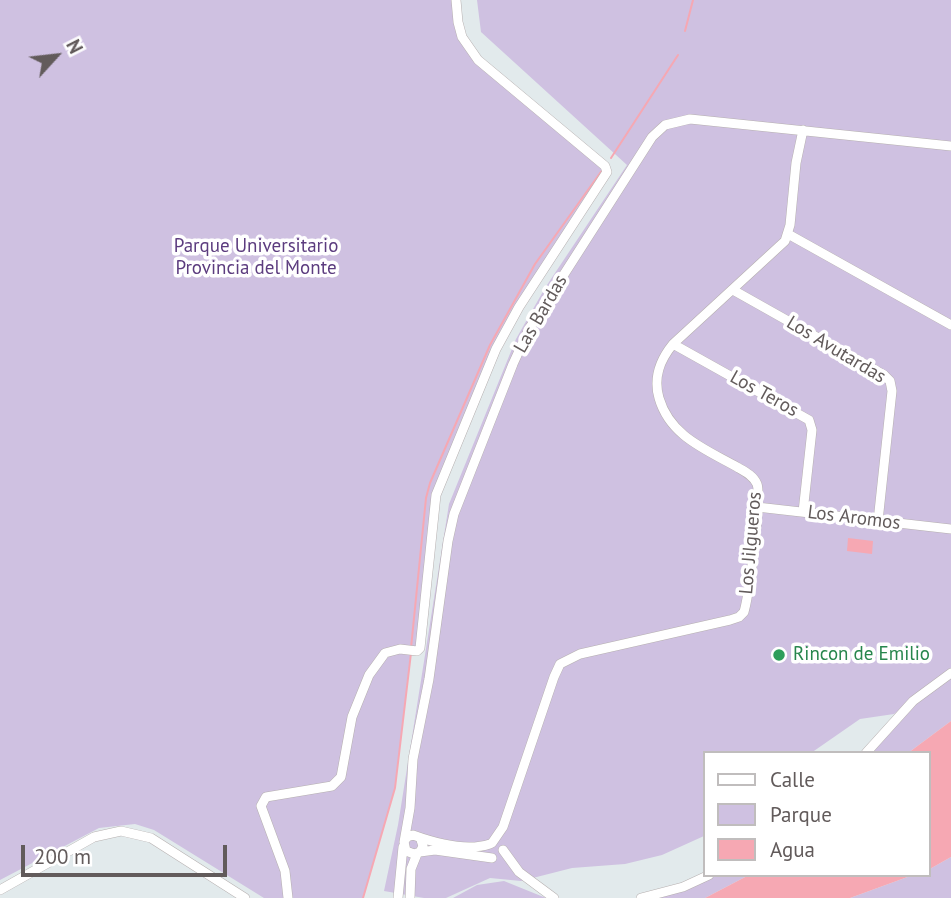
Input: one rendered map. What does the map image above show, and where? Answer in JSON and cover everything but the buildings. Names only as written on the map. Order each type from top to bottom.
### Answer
[{"type":"street","points":[[288,898],[285,871],[261,806],[266,797],[332,786],[341,777],[352,717],[369,675],[385,653],[412,649],[421,644],[436,495],[496,349],[519,307],[607,172],[605,166],[478,60],[462,37],[456,0]]},
{"type":"street","name":"Las Bardas","points":[[398,898],[410,808],[413,759],[429,679],[454,514],[513,364],[538,314],[658,130],[673,121],[690,119],[951,146]]},
{"type":"street","points":[[803,130],[796,163],[788,234],[951,325]]},
{"type":"street","name":"Los Jilgueros","points":[[491,844],[503,827],[560,664],[580,654],[739,617],[745,608],[758,490],[752,476],[686,439],[667,418],[659,399],[657,379],[662,360],[673,344],[779,248],[788,234]]},
{"type":"street","name":"Los Avutardas","points":[[733,290],[891,381],[878,521]]},
{"type":"street","name":"Los Teros","points":[[673,344],[809,420],[812,430],[803,512]]},
{"type":"street","name":"Los Aromos","points":[[757,507],[951,529]]},
{"type":"street","points":[[868,751],[913,701],[951,673]]},
{"type":"street","name":"Las Bardas","points":[[410,808],[423,846],[411,869],[410,898]]},
{"type":"street","name":"Los Jilgueros","points":[[503,827],[503,848]]},
{"type":"street","points":[[0,890],[94,837],[121,831],[143,834],[155,840],[245,898]]},
{"type":"street","points":[[503,848],[501,856],[494,858],[435,850],[408,853],[404,844],[410,836],[475,847],[499,843],[503,848],[519,872]]},
{"type":"street","points":[[491,844],[487,851],[494,858],[519,872],[554,898]]},
{"type":"street","points":[[640,898],[683,887],[705,877]]},
{"type":"green space","name":"Parque Universitario Provincia del Monte","points":[[0,0],[456,0],[458,22],[478,60],[605,166],[496,349],[436,495],[421,644],[411,650],[395,788],[363,898],[264,898],[154,830],[135,824],[99,828],[0,880]]},
{"type":"green space","points":[[477,0],[951,0],[951,669],[894,714],[860,719],[814,751],[702,751],[702,837],[662,855],[625,864],[572,868],[521,881],[490,878],[446,898],[424,898],[384,891],[398,825],[449,504],[516,339],[545,288],[627,165],[481,32]]},
{"type":"green space","points":[[951,676],[951,721],[911,751],[873,751],[915,704]]},
{"type":"green space","points":[[951,857],[951,898],[850,898],[908,877],[930,877],[930,869]]},
{"type":"green space","points":[[712,877],[745,877],[705,898],[653,898]]},
{"type":"green space","points":[[504,881],[546,898],[453,898],[477,885]]},
{"type":"water","points":[[848,538],[873,541],[872,554],[847,551]]},
{"type":"water","points":[[951,721],[951,857],[930,869],[930,751],[911,751]]},
{"type":"water","points":[[745,877],[908,877],[850,898],[705,898]]},
{"type":"waterway","points":[[685,31],[693,0]]},
{"type":"waterway","points":[[611,158],[678,55]]},
{"type":"waterway","points":[[411,648],[426,498],[430,483],[490,345],[535,264],[603,169]]},
{"type":"waterway","points":[[363,898],[395,788],[411,653]]},
{"type":"place","name":"Rincon de Emilio","points":[[779,655]]}]
